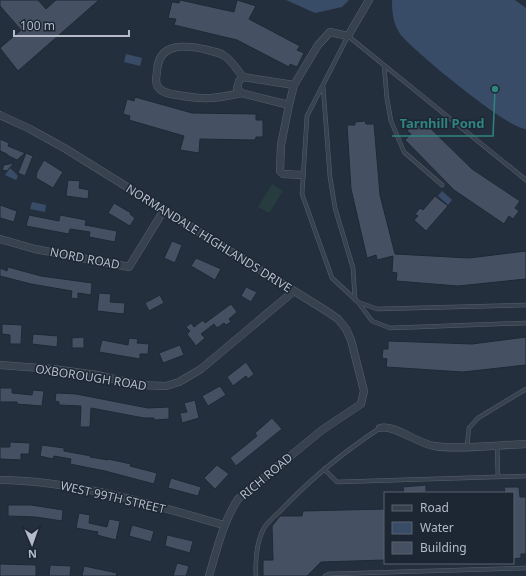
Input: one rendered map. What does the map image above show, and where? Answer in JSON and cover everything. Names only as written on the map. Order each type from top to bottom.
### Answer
[{"type":"street","points":[[302,175],[283,174],[280,171],[281,145],[294,85],[318,45],[330,32],[348,36],[369,0]]},
{"type":"street","points":[[289,105],[241,93],[201,99],[165,92],[158,87],[156,82],[159,59],[168,50],[180,45],[196,47],[222,54],[229,59],[243,78],[294,85]]},
{"type":"street","points":[[241,93],[238,88],[239,81],[243,78]]},
{"type":"street","name":"NORMANDALE HIGHLANDS DRIVE","points":[[0,115],[30,129],[66,150],[338,319],[346,329],[355,352],[364,391],[361,404]]},
{"type":"street","name":"NORD ROAD","points":[[0,239],[35,248],[129,267],[164,210]]},
{"type":"street","name":"OXBOROUGH ROAD","points":[[0,365],[53,369],[96,375],[139,385],[166,386],[179,382],[201,369],[294,291]]},
{"type":"street","name":"RICH ROAD","points":[[209,576],[224,525],[238,498],[326,426],[361,404]]},
{"type":"street","points":[[380,428],[385,427],[396,429],[403,435],[418,442],[434,446],[526,444]]},
{"type":"street","name":"WEST 99TH STREET","points":[[0,480],[50,483],[91,489],[224,525]]},
{"type":"lane","points":[[526,180],[348,36],[307,116],[302,175],[302,194],[332,278],[356,301],[372,321],[390,328],[526,323]]},
{"type":"lane","points":[[384,65],[387,99],[391,121],[404,152],[442,185]]},
{"type":"lane","points":[[323,84],[330,177],[335,208],[353,268],[356,301]]},
{"type":"lane","points":[[356,301],[377,309],[526,305]]},
{"type":"lane","points":[[467,446],[469,428],[478,418],[526,389]]},
{"type":"lane","points":[[256,576],[256,554],[259,540],[265,526],[304,486],[342,454],[380,428]]},
{"type":"lane","points":[[497,445],[498,476]]},
{"type":"lane","points":[[324,469],[337,482],[526,476]]},
{"type":"lane","points":[[324,576],[329,574],[407,574],[436,570],[526,568]]},
{"type":"green space","points":[[272,184],[283,191],[269,213],[258,207]]},
{"type":"water","points":[[286,0],[349,0],[342,7],[315,13]]},
{"type":"water","points":[[392,0],[515,0],[526,8],[526,129],[516,126],[482,104],[410,44],[401,35],[396,27]]},
{"type":"water","points":[[126,54],[142,58],[140,66],[124,62]]},
{"type":"water","points":[[10,168],[18,176],[16,180],[5,175]]},
{"type":"water","points":[[442,191],[452,200],[448,205],[438,196]]},
{"type":"water","points":[[32,202],[46,205],[45,212],[30,209]]},
{"type":"building","points":[[0,0],[38,0],[46,9],[56,0],[99,0],[18,71],[0,48],[21,30],[0,6]]},
{"type":"building","points":[[180,0],[234,12],[237,0],[256,6],[249,19],[300,46],[297,50],[304,53],[297,67],[290,64],[289,67],[237,40],[174,25],[176,19],[168,18],[172,2],[179,3]]},
{"type":"building","points":[[135,97],[192,113],[256,114],[256,120],[263,120],[263,137],[256,137],[255,140],[200,139],[199,153],[180,150],[184,136],[129,120],[130,116],[123,114],[127,99],[134,101]]},
{"type":"building","points":[[365,121],[366,124],[374,124],[380,195],[395,254],[469,258],[526,251],[526,279],[458,286],[396,281],[397,273],[392,272],[393,256],[377,260],[376,255],[367,258],[351,189],[347,125],[355,125],[355,122]]},
{"type":"building","points":[[423,121],[472,169],[520,201],[515,208],[519,211],[513,219],[509,216],[504,224],[454,190],[405,140],[411,134],[407,131],[414,124],[417,127]]},
{"type":"building","points":[[0,139],[9,143],[8,146],[25,153],[17,160],[7,155],[0,151]]},
{"type":"building","points":[[26,153],[33,156],[25,176],[18,173]]},
{"type":"building","points":[[44,160],[63,172],[53,188],[36,178],[37,172]]},
{"type":"building","points":[[14,163],[7,171],[2,170],[4,165]]},
{"type":"building","points":[[68,180],[80,181],[79,188],[89,190],[88,199],[66,196]]},
{"type":"building","points":[[435,196],[448,206],[426,231],[414,220],[418,216],[415,214],[420,208],[423,210]]},
{"type":"building","points":[[114,203],[131,213],[130,214],[135,218],[130,226],[108,213]]},
{"type":"building","points":[[0,205],[17,211],[14,222],[0,218]]},
{"type":"building","points":[[29,215],[59,221],[60,215],[86,220],[85,225],[117,231],[115,242],[89,237],[90,232],[70,229],[69,234],[26,226]]},
{"type":"building","points":[[172,241],[182,245],[175,263],[164,258]]},
{"type":"building","points":[[196,258],[221,269],[215,280],[191,266]]},
{"type":"building","points":[[8,267],[41,276],[92,283],[91,295],[78,293],[78,299],[71,298],[72,291],[31,284],[0,276],[0,268],[7,271]]},
{"type":"building","points":[[246,287],[257,292],[251,302],[241,296]]},
{"type":"building","points":[[99,293],[111,294],[110,302],[125,303],[124,314],[97,311]]},
{"type":"building","points":[[160,295],[164,303],[149,311],[145,303]]},
{"type":"building","points":[[231,304],[237,312],[229,319],[231,322],[226,325],[224,323],[217,328],[214,324],[201,334],[205,338],[196,346],[187,334],[190,331],[186,327],[191,323],[194,327],[203,320],[205,323]]},
{"type":"building","points":[[2,324],[22,325],[21,344],[10,344],[10,335],[2,334]]},
{"type":"building","points":[[33,334],[58,336],[57,347],[32,344]]},
{"type":"building","points":[[84,337],[84,348],[72,348],[72,338]]},
{"type":"building","points":[[526,337],[526,365],[463,372],[386,367],[387,359],[382,358],[383,349],[388,349],[388,341],[472,344]]},
{"type":"building","points":[[129,338],[138,339],[137,343],[149,344],[148,354],[140,354],[140,359],[99,352],[102,340],[128,345]]},
{"type":"building","points":[[180,345],[184,355],[163,363],[159,353]]},
{"type":"building","points":[[246,362],[254,374],[248,379],[246,376],[233,386],[227,377]]},
{"type":"building","points":[[220,386],[226,395],[208,406],[202,396]]},
{"type":"building","points":[[0,388],[12,388],[12,393],[32,395],[33,390],[44,391],[42,406],[17,404],[17,402],[0,402]]},
{"type":"building","points":[[56,393],[76,394],[148,408],[169,407],[169,419],[154,420],[154,418],[144,418],[91,408],[90,427],[80,427],[81,406],[59,405],[59,402],[55,401]]},
{"type":"building","points":[[195,400],[199,418],[182,423],[180,413],[187,412],[184,403]]},
{"type":"building","points":[[272,418],[282,429],[236,466],[230,458],[257,436],[255,433]]},
{"type":"building","points":[[10,442],[30,443],[29,454],[21,454],[21,460],[0,459],[0,447],[10,447]]},
{"type":"building","points":[[42,445],[64,448],[64,451],[91,456],[90,457],[131,464],[130,466],[157,473],[154,484],[105,471],[70,464],[71,459],[54,456],[53,459],[40,456]]},
{"type":"building","points":[[217,465],[229,474],[215,489],[204,478]]},
{"type":"building","points":[[171,478],[201,487],[198,496],[168,488]]},
{"type":"building","points":[[426,485],[426,492],[404,492],[403,487]]},
{"type":"building","points":[[504,487],[519,487],[520,497],[526,497],[526,554],[521,554],[521,558],[514,559],[514,492],[505,492]]},
{"type":"building","points":[[8,505],[31,505],[63,510],[62,521],[36,517],[8,516]]},
{"type":"building","points":[[384,509],[384,560],[321,562],[307,576],[263,576],[263,560],[273,560],[272,526],[280,516],[302,516],[303,511]]},
{"type":"building","points":[[79,513],[90,515],[89,523],[107,527],[109,519],[120,521],[116,540],[97,535],[98,532],[76,528]]},
{"type":"building","points":[[132,525],[154,531],[151,542],[129,536]]},
{"type":"building","points":[[167,535],[193,541],[190,553],[165,546]]},
{"type":"building","points":[[177,563],[189,566],[186,576],[173,576]]},
{"type":"building","points":[[0,564],[36,565],[36,576],[0,576]]},
{"type":"building","points":[[50,565],[71,566],[70,576],[49,576]]},
{"type":"building","points":[[84,566],[117,573],[116,576],[82,576]]},
{"type":"place","name":"Tarnhill Pond","points":[[495,89]]}]
